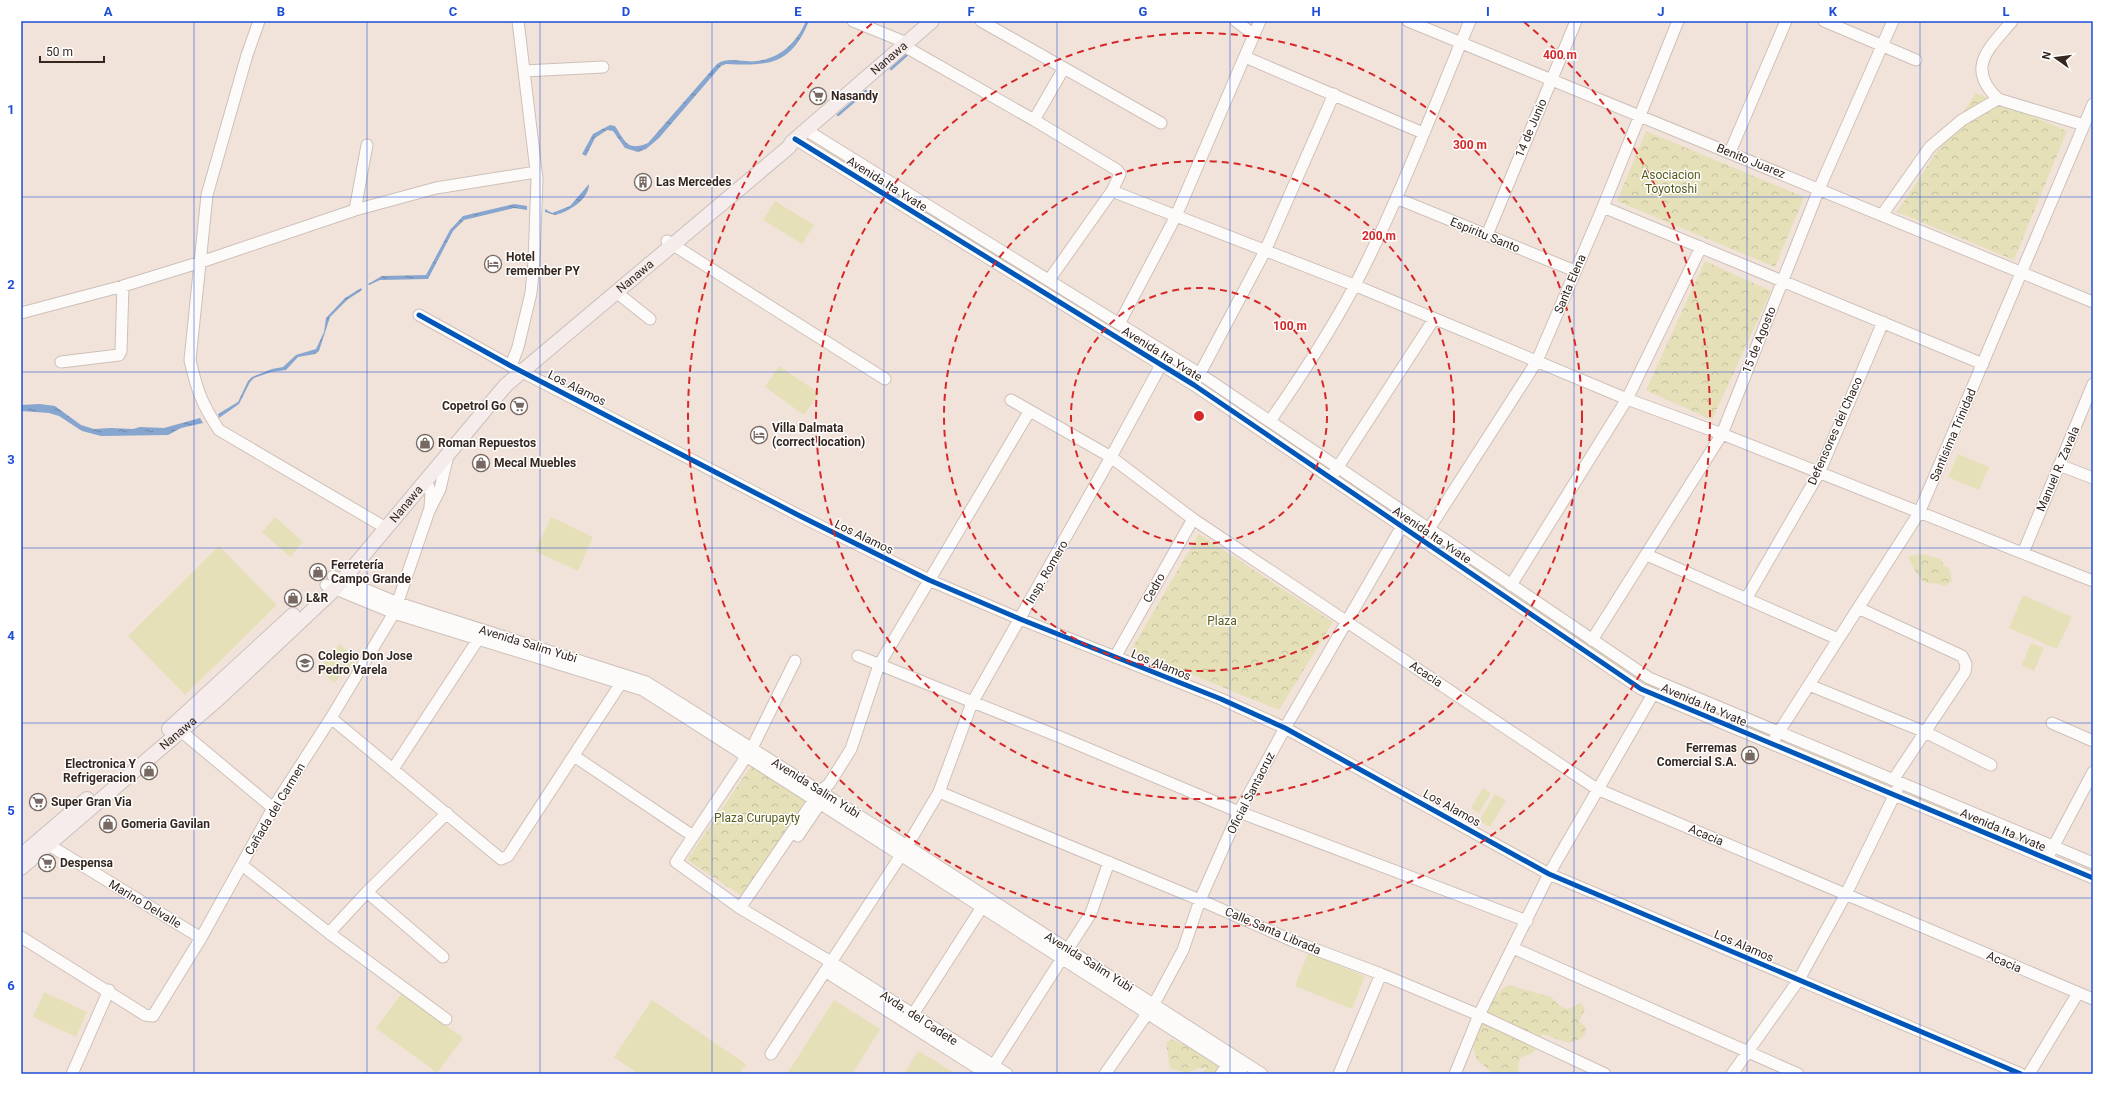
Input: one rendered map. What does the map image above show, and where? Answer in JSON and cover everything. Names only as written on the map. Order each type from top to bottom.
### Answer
[{"type":"main road","name":"Nanawa","points":[[382,526],[422,486],[506,385],[516,368],[616,292],[785,143],[793,140],[806,130],[932,21]]},
{"type":"main road","name":"Nanawa","points":[[23,860],[214,696],[334,583],[500,381],[670,243]]},
{"type":"main road","name":"Nanawa","points":[[23,860],[49,845],[77,814]]},
{"type":"street","points":[[259,21],[247,55],[207,195],[190,360],[202,404],[218,430],[382,526]]},
{"type":"street","points":[[516,368],[518,347],[531,293],[534,262],[536,172],[518,21]]},
{"type":"street","points":[[853,21],[905,45],[1117,170],[1120,174],[1112,191],[1049,280]]},
{"type":"street","points":[[981,21],[1161,123]]},
{"type":"street","points":[[1236,21],[1254,35]]},
{"type":"street","points":[[1119,324],[1176,216],[1260,21]]},
{"type":"street","name":"Benito Juarez","points":[[1408,21],[2093,302]]},
{"type":"street","points":[[1270,421],[1294,387],[1354,285],[1396,198],[1470,21]]},
{"type":"street","name":"14 de Junio","points":[[1487,235],[1576,21]]},
{"type":"street","name":"Santa Elena","points":[[1429,529],[1537,362],[1603,207],[1678,21]]},
{"type":"street","points":[[1730,152],[1786,21]]},
{"type":"street","points":[[1824,21],[1916,60]]},
{"type":"street","name":"15 de Agosto","points":[[1592,640],[1722,434],[1784,281],[1819,189],[1881,45],[1893,21]]},
{"type":"street","points":[[2012,21],[1984,55],[1981,76],[1986,87],[1998,99],[2084,125]]},
{"type":"street","points":[[1245,57],[1423,133]]},
{"type":"street","points":[[524,71],[604,67]]},
{"type":"street","points":[[1034,120],[1064,68]]},
{"type":"street","points":[[1194,385],[1265,251],[1334,94]]},
{"type":"street","points":[[1882,215],[1930,147],[1962,120],[1998,99]]},
{"type":"street","name":"Santisima Trinidad","points":[[1771,744],[1919,513],[2093,104]]},
{"type":"street","name":"Avenida Ita Yvate","points":[[806,130],[1200,374],[1636,670],[1665,685],[2093,863]]},
{"type":"street","name":"Avenida Ita Yvate","points":[[793,140],[930,222],[1194,385],[1470,573],[1629,680],[1653,694],[2093,878]]},
{"type":"street","points":[[355,210],[367,145]]},
{"type":"street","points":[[21,314],[123,286],[355,210],[436,188],[536,172]]},
{"type":"street","points":[[1112,191],[1354,285],[1627,399],[1722,434],[2093,581]]},
{"type":"street","name":"Espiritu Santo","points":[[1396,198],[1575,271]]},
{"type":"street","points":[[1603,207],[1983,364]]},
{"type":"street","points":[[930,222],[937,212]]},
{"type":"street","points":[[670,243],[885,379]]},
{"type":"street","points":[[1511,585],[1627,399],[1701,248]]},
{"type":"street","points":[[61,362],[119,355],[121,351],[123,286]]},
{"type":"street","points":[[1059,302],[1067,291]]},
{"type":"street","points":[[616,292],[650,319]]},
{"type":"street","name":"Los Alamos","points":[[419,315],[516,368],[800,516],[929,580],[1020,619],[1220,699],[1285,728],[1549,874],[1798,981],[2021,1074]]},
{"type":"street","points":[[1331,478],[1434,319]]},
{"type":"street","name":"Defensores del Chaco","points":[[1746,599],[1819,473],[1883,322]]},
{"type":"street","name":"Insp. Romero","points":[[771,1054],[907,846],[939,792],[972,703],[1112,457],[1162,365]]},
{"type":"street","name":"Manuel R. Zavala","points":[[2022,553],[2093,384]]},
{"type":"street","name":"Acacia","points":[[1010,400],[1029,412],[1112,457],[1193,519],[1597,789],[2093,999]]},
{"type":"street","points":[[743,909],[825,790],[851,749],[879,665],[1029,412]]},
{"type":"street","points":[[429,511],[440,489],[448,455]]},
{"type":"street","points":[[2059,465],[2093,478]]},
{"type":"street","points":[[422,486],[428,485],[431,489],[429,511]]},
{"type":"street","name":"Cañada del Carmen","points":[[109,990],[145,1015],[153,1016],[201,938],[273,808],[331,718],[396,608],[429,511]]},
{"type":"street","name":"Oficial Santacruz","points":[[1105,1074],[1150,1008],[1183,950],[1200,900],[1239,812],[1346,620],[1408,516]]},
{"type":"street","name":"Cedro","points":[[1116,657],[1193,519]]},
{"type":"street","points":[[1647,555],[1838,639]]},
{"type":"street","points":[[1470,573],[1477,562]]},
{"type":"street","name":"Avenida Salim Yubi","points":[[334,583],[396,608],[480,638],[624,678],[646,682],[749,752],[816,802],[901,855],[985,902]]},
{"type":"street","name":"Avenida Salim Yubi","points":[[396,608],[624,678]]},
{"type":"street","points":[[1732,1074],[1746,1052],[1798,981],[1846,894],[1895,796],[1897,782],[1925,732],[1965,672],[1966,664],[1962,656],[1858,608]]},
{"type":"street","points":[[393,769],[480,638]]},
{"type":"street","points":[[858,656],[1239,812],[1527,921]]},
{"type":"street","points":[[574,756],[693,836],[749,752],[794,661]]},
{"type":"street","points":[[1629,680],[1636,670]]},
{"type":"street","points":[[331,718],[501,859],[508,856],[624,678]]},
{"type":"street","points":[[1809,685],[1925,732],[1991,765]]},
{"type":"street","points":[[1455,1074],[1479,1015],[1549,874],[1653,694]]},
{"type":"street","points":[[2052,723],[2093,741]]},
{"type":"street","points":[[178,728],[273,808]]},
{"type":"street","name":"Avenida Salim Yubi","points":[[749,752],[825,790],[985,902],[1066,955],[1230,1060],[1262,1074]]},
{"type":"street","points":[[2047,859],[2093,772]]},
{"type":"street","name":"Calle Santa Librada","points":[[939,792],[1200,900],[1293,941],[1381,974],[1479,1015],[1604,1074]]},
{"type":"street","points":[[328,933],[447,813]]},
{"type":"street","name":"Avda. del Cadete","points":[[693,836],[676,862],[828,966],[989,1071],[1008,1074]]},
{"type":"street","name":"Marino Delvalle","points":[[49,845],[201,938]]},
{"type":"street","points":[[989,1071],[1066,955],[1091,913],[1109,862]]},
{"type":"street","points":[[242,866],[328,933],[446,1019]]},
{"type":"street","points":[[367,892],[443,958]]},
{"type":"street","points":[[910,1019],[985,902]]},
{"type":"street","points":[[21,937],[109,990],[72,1074]]},
{"type":"street","points":[[1513,948],[1798,1074]]},
{"type":"street","points":[[1339,1074],[1381,974]]},
{"type":"street","points":[[2029,1074],[2078,993]]},
{"type":"street","points":[[1221,1074],[1230,1060]]},
{"type":"street","name":"Avenida Salim Yubi","points":[[1230,1060],[1242,1074]]},
{"type":"green space","points":[[1976,93],[2067,131],[2014,260],[1897,212]]},
{"type":"green space","name":"Asociacion Toyotoshi","points":[[1646,131],[1804,197],[1775,267],[1617,201]]},
{"type":"green space","points":[[827,149],[1053,289],[1053,291],[825,151]]},
{"type":"green space","points":[[775,201],[814,225],[802,244],[763,220]]},
{"type":"green space","points":[[1705,261],[1771,291],[1712,420],[1646,390]]},
{"type":"green space","points":[[1079,305],[1191,374],[1190,376],[1078,308]]},
{"type":"green space","points":[[779,366],[819,393],[804,415],[765,387]]},
{"type":"green space","points":[[1958,454],[1989,467],[1979,490],[1948,477]]},
{"type":"green space","points":[[275,517],[303,542],[290,557],[262,532]]},
{"type":"green space","points":[[551,517],[593,537],[578,571],[535,551]]},
{"type":"green space","points":[[1413,525],[1622,666],[1622,669],[1412,527]]},
{"type":"green space","name":"Plaza","points":[[1199,534],[1333,622],[1279,710],[1131,650]]},
{"type":"green space","points":[[219,546],[277,605],[185,695],[128,636]]},
{"type":"green space","points":[[1923,554],[1944,560],[1942,560],[1943,565],[1949,568],[1952,581],[1944,586],[1925,582],[1916,572],[1908,556]]},
{"type":"green space","points":[[2023,595],[2072,617],[2057,649],[2009,628]]},
{"type":"green space","points":[[2031,643],[2044,648],[2034,671],[2022,665]]},
{"type":"green space","points":[[340,644],[356,660],[334,683],[318,668]]},
{"type":"green space","points":[[1646,682],[1767,733],[1767,735],[1644,685]]},
{"type":"green space","points":[[1779,739],[1887,784],[1887,786],[1778,742]]},
{"type":"green space","name":"Plaza Curupayty","points":[[751,766],[811,805],[744,897],[687,860]]},
{"type":"green space","points":[[1483,788],[1491,793],[1479,813],[1471,808]]},
{"type":"green space","points":[[1495,794],[1506,800],[1490,827],[1479,821]]},
{"type":"green space","points":[[1911,794],[2039,847],[2040,850],[1909,796]]},
{"type":"green space","points":[[1308,953],[1365,976],[1352,1009],[1295,986]]},
{"type":"green space","points":[[1508,985],[1551,997],[1561,1007],[1568,1009],[1581,1003],[1585,1009],[1579,1021],[1585,1026],[1586,1032],[1582,1038],[1569,1043],[1543,1034],[1534,1052],[1521,1058],[1518,1064],[1519,1074],[1494,1074],[1477,1060],[1470,1037],[1479,1015],[1502,989]]},
{"type":"green space","points":[[44,992],[87,1012],[76,1037],[33,1017]]},
{"type":"green space","points":[[402,993],[463,1038],[437,1073],[376,1028]]},
{"type":"green space","points":[[652,1000],[746,1064],[739,1074],[639,1074],[614,1057]]},
{"type":"green space","points":[[834,1000],[880,1029],[852,1074],[787,1074]]},
{"type":"green space","points":[[1171,1039],[1211,1056],[1220,1064],[1219,1074],[1201,1074],[1207,1068],[1200,1068],[1186,1073],[1170,1068],[1166,1043]]},
{"type":"green space","points":[[918,1051],[957,1074],[904,1074]]},
{"type":"water","points":[[806,21],[809,21],[802,36],[794,47],[777,60],[766,63],[741,65],[726,64],[721,66],[659,138],[646,149],[638,152],[625,148],[613,131],[607,130],[595,138],[586,156],[582,154],[593,134],[610,125],[615,126],[627,144],[631,146],[648,143],[717,64],[726,60],[757,61],[781,53],[798,36]]},
{"type":"water","points":[[589,184],[586,195],[571,208],[555,215],[545,212],[545,209],[552,213],[570,206]]},
{"type":"water","points":[[514,204],[527,206],[527,210],[514,208],[464,220],[453,231],[428,279],[380,280],[369,285],[368,284],[382,276],[426,275],[450,230],[463,216]]},
{"type":"water","points":[[361,288],[362,290],[347,300],[330,317],[319,351],[315,354],[298,357],[286,370],[271,372],[254,378],[250,382],[239,404],[219,418],[218,414],[238,402],[248,381],[252,377],[272,369],[283,367],[296,355],[316,349],[324,332],[326,318],[345,298]]},
{"type":"water","points":[[40,404],[55,406],[81,425],[94,429],[133,429],[140,427],[164,428],[200,418],[203,423],[181,428],[168,435],[101,436],[82,431],[59,416],[49,413],[21,411],[21,405]]},
{"type":"waterway","points":[[891,69],[909,53]]},
{"type":"waterway","points":[[838,115],[866,91]]},
{"type":"cycle path","points":[[795,139],[1194,385],[1641,689],[2093,878]]},
{"type":"cycle path","points":[[419,315],[511,366],[800,516],[929,580],[1020,619],[1221,699],[1285,728],[1549,874],[2021,1074]]},
{"type":"place","name":"Nasandy","points":[[818,96]]},
{"type":"place","name":"Las Mercedes","points":[[643,182]]},
{"type":"place","name":"Hotel remember PY","points":[[493,264]]},
{"type":"place","name":"Copetrol Go","points":[[519,406]]},
{"type":"place","name":"Villa Dalmata (correct location)","points":[[759,435]]},
{"type":"place","name":"Roman Repuestos","points":[[425,443]]},
{"type":"place","name":"Mecal Muebles","points":[[481,463]]},
{"type":"place","name":"Ferretería Campo Grande","points":[[318,572]]},
{"type":"place","name":"L&R","points":[[293,598]]},
{"type":"place","name":"Colegio Don Jose Pedro Varela","points":[[305,663]]},
{"type":"place","name":"Ferremas Comercial S.A.","points":[[1750,755]]},
{"type":"place","name":"Electronica Y Refrigeracion","points":[[149,771]]},
{"type":"place","name":"Super Gran Via","points":[[38,802]]},
{"type":"place","name":"Gomeria Gavilan","points":[[108,824]]},
{"type":"place","name":"Despensa","points":[[47,863]]}]
